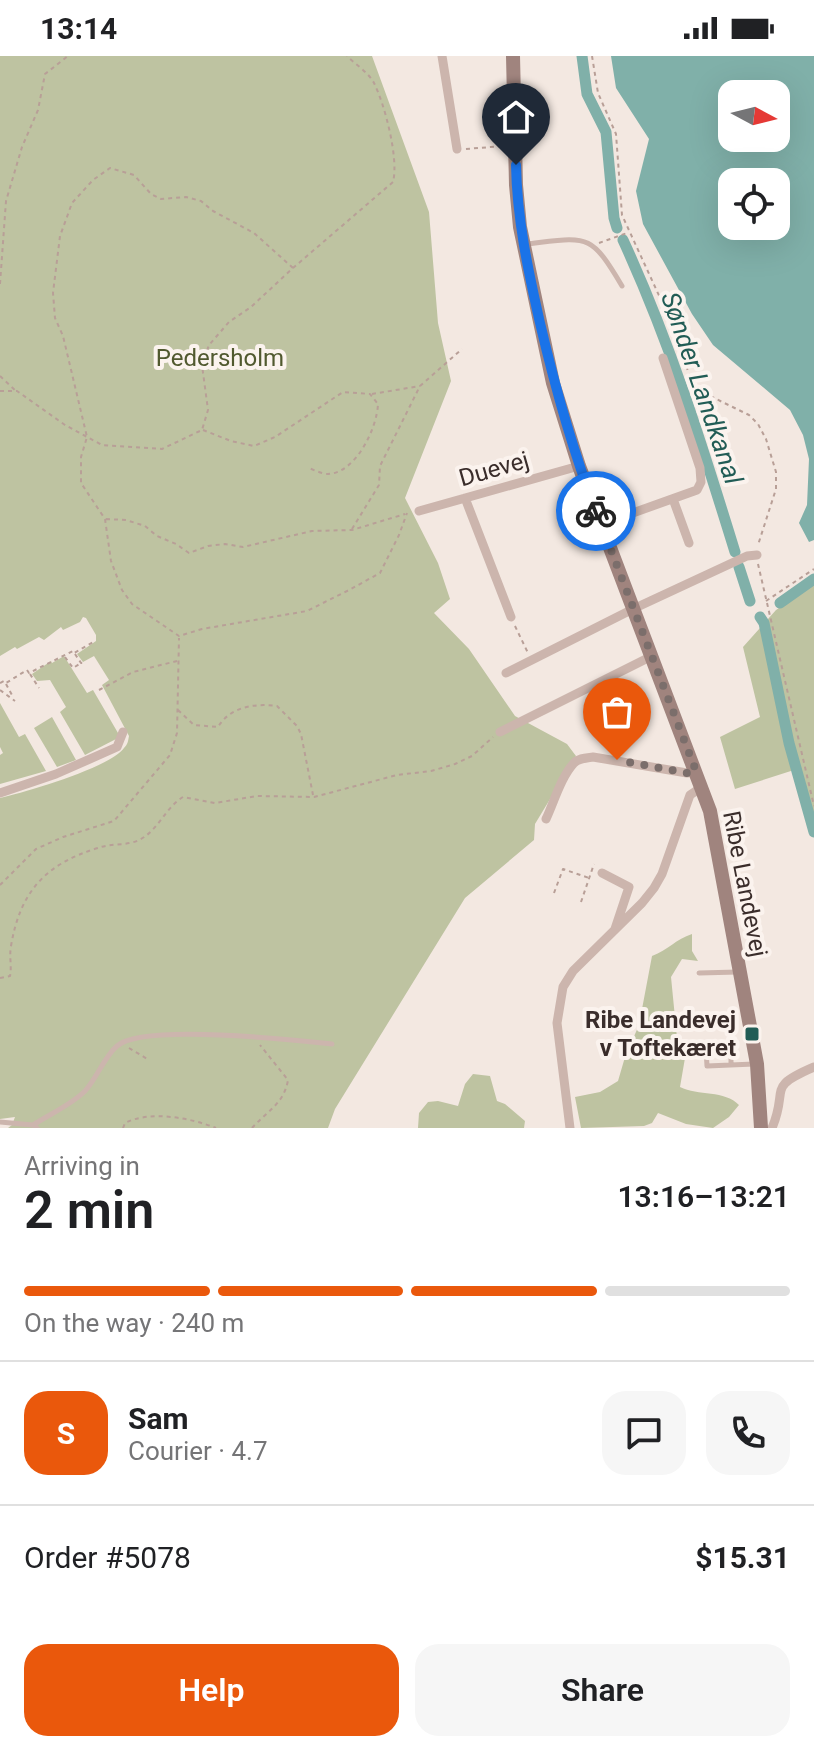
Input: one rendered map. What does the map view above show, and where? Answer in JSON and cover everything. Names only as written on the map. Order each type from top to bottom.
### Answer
[{"type":"main road","name":"Ribe Landevej","points":[[513,56],[516,185],[523,244],[553,383],[579,466],[710,811],[757,1064],[761,1128]]},
{"type":"street","points":[[442,56],[457,149]]},
{"type":"street","points":[[602,524],[697,490],[701,482],[700,468],[663,358]]},
{"type":"street","name":"Duevej","points":[[419,511],[579,466]]},
{"type":"street","points":[[465,498],[511,617]]},
{"type":"street","points":[[673,499],[689,543]]},
{"type":"street","points":[[506,673],[633,609],[747,556],[757,555]]},
{"type":"street","points":[[500,732],[652,656]]},
{"type":"street","points":[[0,793],[32,784],[117,747],[123,732]]},
{"type":"street","points":[[546,819],[569,771],[581,758],[593,757],[687,773],[696,771]]},
{"type":"street","points":[[570,1128],[557,1023],[563,987],[573,971],[654,888],[662,874],[690,795],[702,787]]},
{"type":"street","points":[[598,868],[629,887],[615,929]]},
{"type":"street","points":[[772,1128],[782,1086],[787,1079],[814,1067]]},
{"type":"lane","points":[[523,244],[582,240],[594,245],[622,286]]},
{"type":"lane","points":[[699,973],[740,972]]},
{"type":"lane","points":[[0,1122],[35,1126],[83,1092],[116,1047],[130,1038],[247,1037],[332,1044]]},
{"type":"lane","points":[[731,1047],[731,1065]]},
{"type":"lane","points":[[706,1049],[707,1066],[757,1064]]},
{"type":"path","points":[[0,284],[3,275],[1,239],[10,188],[22,147],[38,110],[45,74],[68,56]]},
{"type":"path","points":[[202,430],[208,410],[202,365],[209,345],[229,322],[251,307],[393,182],[396,171],[394,148],[374,83],[347,56]]},
{"type":"path","points":[[592,56],[598,93],[616,134],[622,215],[673,326],[685,364],[694,384],[708,395],[749,415],[758,424],[776,472],[776,489],[757,555],[814,806]]},
{"type":"path","points":[[457,149],[516,145]]},
{"type":"path","points":[[179,636],[132,604],[122,590],[111,561],[105,519],[81,483],[81,457],[87,437],[63,336],[55,318],[53,293],[60,236],[72,203],[93,180],[110,168],[134,175],[151,194],[161,199],[186,197],[201,201],[254,233],[293,268]]},
{"type":"path","points":[[594,245],[629,232]]},
{"type":"path","points":[[352,530],[379,485],[380,466],[420,386],[462,349]]},
{"type":"path","points":[[677,366],[685,364]]},
{"type":"path","points":[[0,376],[65,425],[102,445],[162,449],[202,430],[254,446],[275,437],[343,392],[370,394],[420,386]]},
{"type":"path","points":[[0,391],[17,391]]},
{"type":"path","points":[[309,468],[327,474],[347,468],[378,421],[378,404],[370,394]]},
{"type":"path","points":[[105,519],[126,520],[145,526],[189,553],[208,546],[243,547],[312,531],[352,530],[407,513],[380,573],[349,590],[307,611],[202,629],[179,636]]},
{"type":"path","points":[[766,601],[814,569]]},
{"type":"path","points":[[511,617],[531,661]]},
{"type":"path","points":[[0,885],[36,849],[114,821],[170,755],[177,733],[179,636]]},
{"type":"path","points":[[29,673],[95,641]]},
{"type":"path","points":[[64,656],[73,668],[83,663],[74,653]]},
{"type":"path","points":[[99,690],[133,672],[178,661]]},
{"type":"path","points":[[0,683],[6,683],[27,670],[39,688]]},
{"type":"path","points":[[0,690],[14,699],[6,683]]},
{"type":"path","points":[[177,709],[194,725],[218,727],[224,717],[239,708],[277,706],[301,734],[314,797]]},
{"type":"path","points":[[0,978],[10,976],[10,947],[18,912],[27,895],[54,866],[100,847],[136,841],[149,834],[172,805],[183,797],[215,803],[257,796],[314,797],[397,775],[431,771],[455,764],[472,756],[500,732]]},
{"type":"path","points":[[581,902],[589,878],[598,868]]},
{"type":"path","points":[[554,893],[563,869],[589,878]]},
{"type":"path","points":[[247,1037],[261,1046],[288,1080],[279,1103],[252,1128]]},
{"type":"path","points":[[122,1043],[149,1060]]},
{"type":"path","points":[[123,1128],[131,1120],[152,1117],[188,1120],[216,1128]]},
{"type":"green space","name":"Pedersholm","points":[[0,56],[372,56],[429,212],[438,323],[451,381],[405,498],[438,563],[450,599],[434,613],[469,649],[515,716],[567,744],[576,756],[535,824],[534,840],[465,898],[335,1109],[328,1128],[8,1128],[15,1117],[0,1119],[0,798],[66,778],[102,763],[124,748],[129,736],[102,685],[109,680],[94,656],[83,662],[77,654],[96,641],[86,618],[63,630],[61,627],[44,640],[39,637],[0,656]]},
{"type":"green space","points":[[814,584],[814,836],[794,770],[735,789],[720,737],[760,717],[743,647],[776,610]]},
{"type":"green space","points":[[64,656],[87,693],[93,690],[118,733],[118,738],[85,755],[60,712],[66,707],[50,680],[37,681],[32,674]]},
{"type":"green space","points":[[0,703],[19,737],[25,734],[46,771],[0,784],[0,755],[3,753],[0,747]]},
{"type":"green space","points":[[52,717],[76,760],[57,767],[34,728]]},
{"type":"green space","points":[[692,934],[692,951],[698,961],[682,959],[671,977],[677,1038],[685,1058],[680,1087],[726,1097],[739,1105],[713,1128],[686,1124],[658,1113],[652,1123],[644,1126],[581,1128],[575,1097],[600,1092],[618,1081],[639,1025],[652,956]]},
{"type":"green space","points":[[473,1074],[490,1076],[497,1101],[525,1121],[524,1128],[418,1128],[419,1113],[428,1102],[458,1106],[465,1084]]},
{"type":"water","points":[[611,56],[814,56],[814,540],[809,542],[799,523],[807,505],[809,459],[803,435],[790,410],[713,345],[692,314],[643,224],[636,191],[649,139],[616,88]]},
{"type":"waterway","name":"Sønder Landkanal","points":[[582,56],[587,94],[606,132],[617,228]]},
{"type":"waterway","name":"Sønder Landkanal","points":[[623,240],[670,355],[735,552]]},
{"type":"waterway","name":"Sønder Landkanal","points":[[739,567],[750,601]]},
{"type":"waterway","name":"Sønder Landkanal","points":[[780,603],[814,579]]},
{"type":"waterway","points":[[760,617],[764,623],[789,743],[814,832]]},
{"type":"way so far","points":[[596,511],[696,771],[687,773],[617,760]]},
{"type":"place","name":"Ribe Landevej v Toftekæret","points":[[752,1034]]},
{"type":"route","points":[[516,165],[520,227],[553,383],[596,511]]}]
